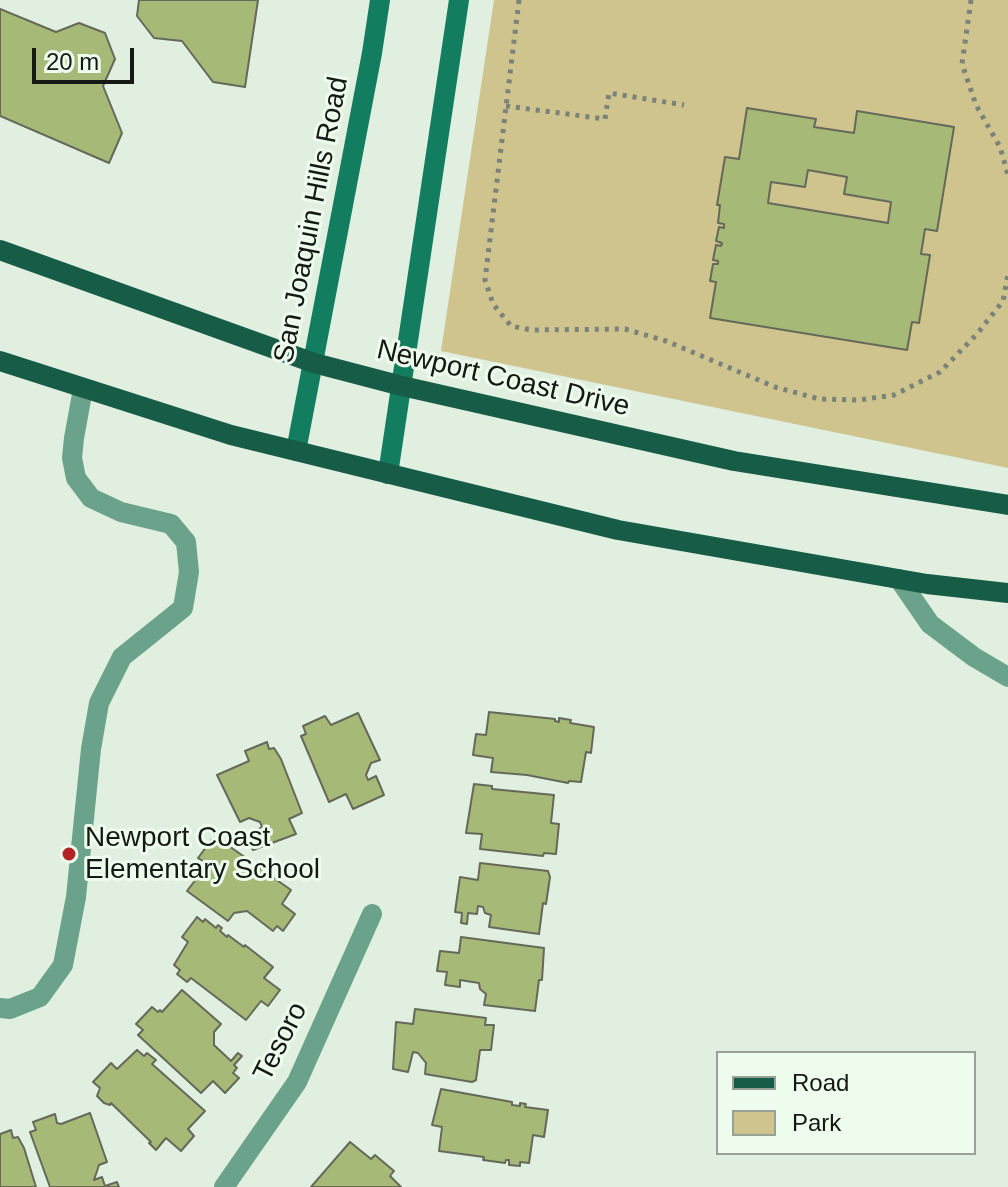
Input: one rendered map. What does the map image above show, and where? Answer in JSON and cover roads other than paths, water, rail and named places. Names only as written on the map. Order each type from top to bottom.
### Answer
[{"type":"main road","name":"San Joaquin Hills Road","points":[[296,451],[380,0]]},
{"type":"main road","points":[[388,474],[459,0]]},
{"type":"main road","name":"Newport Coast Drive","points":[[0,250],[314,363],[402,386],[734,461],[1008,505]]},
{"type":"main road","points":[[0,361],[231,435],[618,530],[899,579],[1008,593]]},
{"type":"street","points":[[0,1008],[10,1009],[40,997],[63,965],[76,897],[91,749],[99,703],[122,657],[183,608],[189,572],[186,542],[171,524],[121,512],[91,498],[76,478],[72,458],[83,389]]},
{"type":"street","points":[[899,579],[930,624],[974,657],[1008,677]]},
{"type":"street","name":"Tesoro","points":[[224,1187],[297,1082],[372,914]]},
{"type":"place","name":"Newport Coast Elementary School","points":[[69,854]]}]
